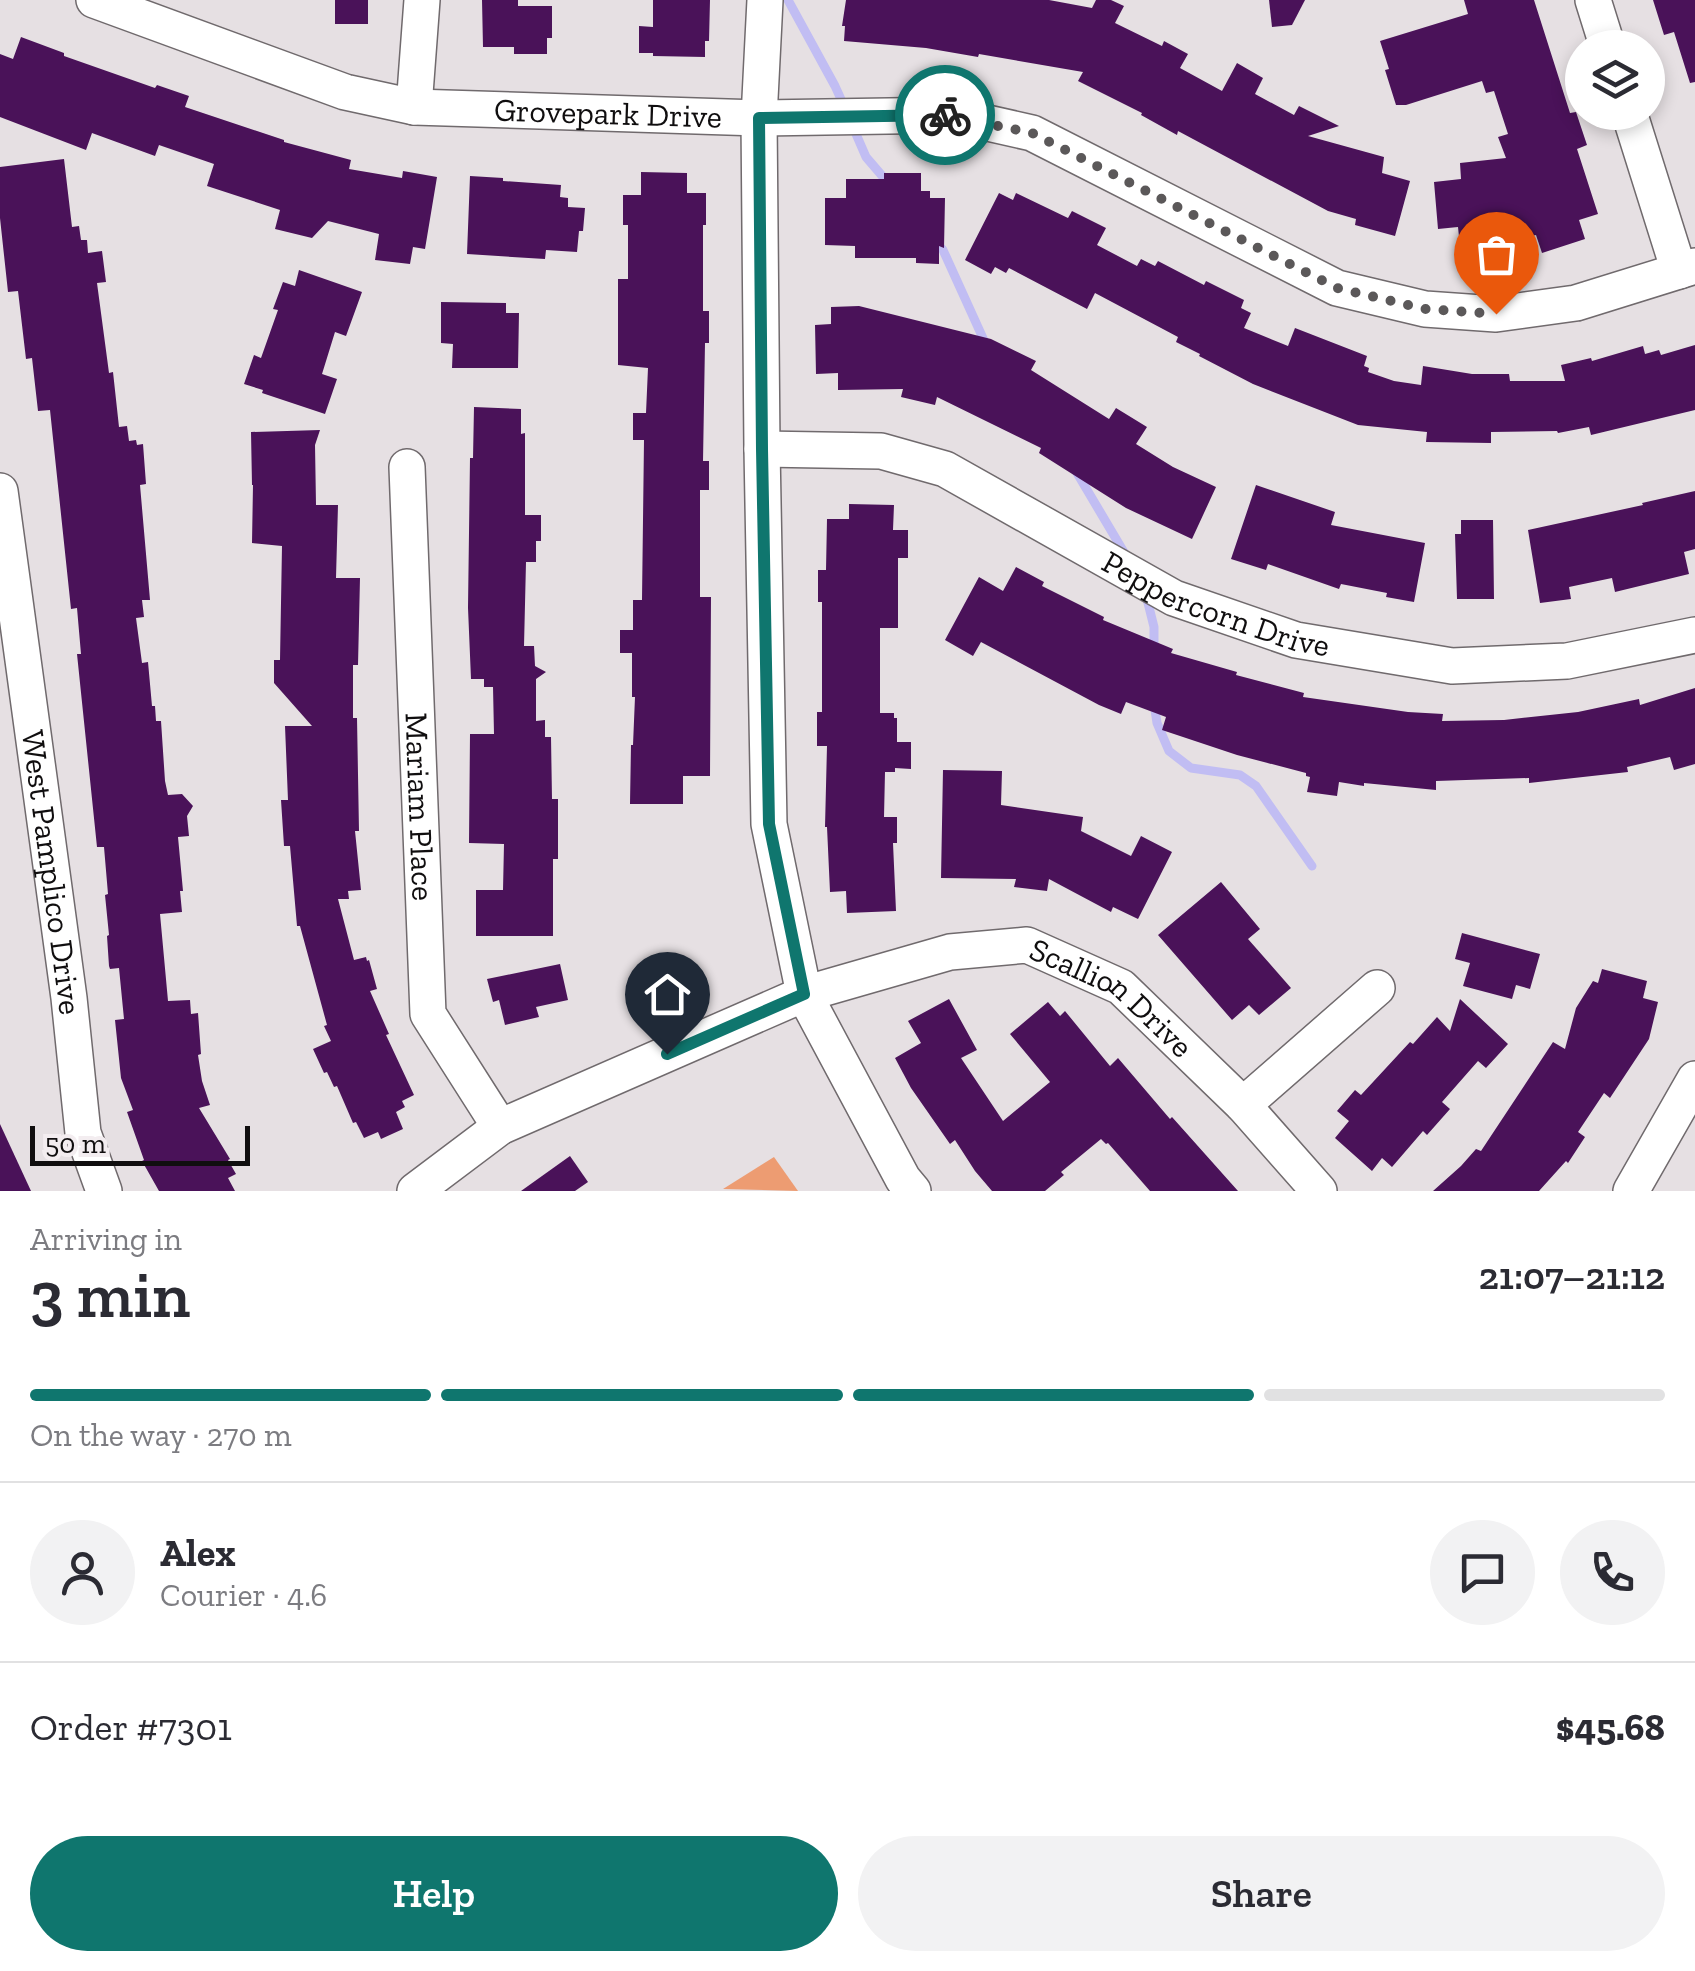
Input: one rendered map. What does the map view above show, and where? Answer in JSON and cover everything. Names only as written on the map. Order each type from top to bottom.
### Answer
[{"type":"street","name":"Grovepark Drive","points":[[94,0],[345,92],[414,107],[759,118],[952,114],[1032,133],[1337,288],[1425,309],[1496,314],[1576,303],[1687,268]]},
{"type":"street","points":[[414,107],[422,0]]},
{"type":"street","points":[[765,0],[759,118],[769,824],[804,994],[903,1179],[914,1191]]},
{"type":"street","points":[[1593,0],[1602,30]]},
{"type":"street","points":[[1636,130],[1687,268]]},
{"type":"street","name":"Peppercorn Drive","points":[[762,449],[881,451],[946,469],[1174,598],[1296,640],[1452,666],[1568,661],[1695,636]]},
{"type":"street","name":"Mariam Place","points":[[407,467],[428,1014],[500,1127]]},
{"type":"street","name":"West Pamplico Drive","points":[[0,491],[69,998],[83,1134],[104,1191]]},
{"type":"street","name":"Scallion Drive","points":[[414,1191],[500,1127],[804,994],[950,952],[1027,945],[1121,987],[1243,1104],[1319,1191]]},
{"type":"street","points":[[1243,1104],[1377,988]]},
{"type":"street","points":[[1632,1191],[1695,1079]]},
{"type":"shaded area","points":[[774,1157],[798,1191],[723,1189]]},
{"type":"building","points":[[335,0],[368,0],[368,24],[335,24]]},
{"type":"building","points":[[482,0],[518,0],[518,6],[552,6],[552,38],[547,38],[547,54],[514,54],[514,47],[483,47]]},
{"type":"building","points":[[653,0],[710,0],[705,57],[639,53],[639,26],[653,27]]},
{"type":"building","points":[[846,0],[1049,0],[1092,8],[1096,0],[1111,0],[1124,6],[1115,23],[1188,54],[1180,68],[1222,91],[1237,63],[1263,78],[1255,94],[1294,115],[1299,106],[1339,126],[1308,136],[1384,157],[1382,173],[1410,181],[1395,236],[1355,225],[1356,219],[1328,211],[1178,131],[1177,135],[1078,81],[1083,72],[979,54],[978,57],[844,41]]},
{"type":"building","points":[[1269,0],[1305,0],[1292,25],[1272,27]]},
{"type":"building","points":[[1464,0],[1534,0],[1565,97],[1565,130],[1582,130],[1587,145],[1577,149],[1598,214],[1579,220],[1585,239],[1542,253],[1536,235],[1460,246],[1458,227],[1438,229],[1434,182],[1461,179],[1460,163],[1506,158],[1498,137],[1508,134],[1494,91],[1486,93],[1482,81],[1396,105],[1380,41],[1468,14]]},
{"type":"building","points":[[1653,0],[1695,0],[1695,82],[1690,83],[1674,32],[1665,35]]},
{"type":"building","points":[[21,37],[155,88],[157,85],[189,96],[185,107],[284,142],[351,160],[349,169],[402,178],[403,171],[437,177],[425,249],[413,247],[410,264],[375,260],[379,234],[328,221],[312,238],[275,229],[280,210],[207,186],[214,164],[159,145],[155,156],[92,133],[86,150],[0,117],[0,54],[13,59]]},
{"type":"building","points":[[64,159],[72,227],[79,226],[81,240],[87,240],[88,253],[102,251],[106,282],[97,283],[119,427],[127,426],[129,441],[143,444],[146,484],[140,485],[150,600],[142,600],[144,617],[136,618],[142,663],[148,662],[152,706],[156,721],[161,721],[165,781],[168,795],[182,794],[193,806],[187,816],[189,836],[178,837],[182,912],[160,914],[168,1001],[190,1000],[191,1014],[198,1013],[198,1055],[210,1105],[199,1108],[230,1159],[236,1174],[228,1178],[235,1191],[159,1191],[142,1161],[127,1112],[133,1110],[121,1078],[115,1020],[124,1019],[119,968],[109,966],[104,847],[97,847],[77,654],[81,654],[77,608],[71,609],[50,410],[38,411],[32,358],[26,359],[18,291],[8,292],[0,218],[0,167]]},
{"type":"building","points":[[641,172],[687,173],[687,193],[706,193],[703,311],[709,311],[709,343],[705,343],[703,461],[709,461],[709,490],[700,490],[700,597],[711,597],[710,776],[683,776],[683,804],[630,804],[635,697],[632,653],[620,653],[620,630],[633,630],[633,600],[642,600],[644,440],[633,440],[633,413],[646,413],[648,368],[618,365],[618,279],[628,279],[628,225],[623,225],[623,195],[641,195]]},
{"type":"building","points":[[884,173],[921,173],[921,191],[930,191],[930,198],[945,198],[944,248],[939,246],[939,264],[916,263],[916,258],[855,258],[855,246],[825,245],[825,198],[846,198],[846,179],[884,179]]},
{"type":"building","points":[[470,176],[561,185],[560,197],[568,198],[568,207],[585,208],[577,252],[546,250],[545,259],[467,254]]},
{"type":"building","points":[[999,193],[1013,200],[1016,193],[1068,218],[1072,211],[1106,228],[1097,245],[1137,266],[1141,259],[1155,266],[1158,261],[1244,300],[1241,308],[1251,313],[1244,328],[1288,346],[1295,328],[1367,356],[1364,366],[1369,368],[1368,372],[1394,381],[1421,385],[1423,366],[1472,374],[1509,374],[1510,381],[1565,381],[1561,365],[1591,358],[1592,361],[1643,346],[1645,354],[1659,350],[1661,355],[1695,345],[1695,410],[1591,435],[1589,427],[1558,433],[1491,432],[1491,443],[1426,442],[1427,432],[1358,425],[1253,384],[1176,342],[1178,337],[1095,293],[1087,309],[1009,268],[1006,273],[995,267],[991,274],[965,260]]},
{"type":"building","points":[[299,270],[362,292],[346,336],[335,332],[322,374],[337,379],[325,414],[244,384],[254,355],[261,358],[283,282],[295,286]]},
{"type":"building","points":[[441,302],[506,303],[506,313],[519,313],[518,368],[452,368],[453,344],[441,343]]},
{"type":"building","points":[[859,306],[991,339],[1036,361],[1031,370],[1109,419],[1116,408],[1147,427],[1136,444],[1216,487],[1192,539],[1126,508],[1039,453],[1041,448],[937,397],[935,405],[901,397],[903,389],[838,390],[838,373],[816,374],[815,325],[831,324],[831,307]]},
{"type":"building","points":[[474,407],[521,409],[521,434],[525,433],[525,515],[541,515],[536,562],[526,562],[524,646],[534,646],[535,666],[546,672],[536,679],[536,721],[545,720],[545,737],[551,737],[552,799],[558,799],[553,936],[476,936],[476,890],[503,890],[504,844],[469,843],[470,734],[494,734],[493,687],[484,687],[484,679],[471,679],[468,608]]},
{"type":"building","points":[[320,430],[315,445],[316,505],[338,505],[336,578],[360,578],[353,718],[357,718],[359,831],[355,831],[361,890],[348,891],[349,899],[338,899],[354,960],[369,960],[377,989],[370,991],[414,1095],[402,1101],[405,1107],[396,1112],[403,1129],[381,1139],[378,1132],[364,1138],[313,1049],[331,1041],[297,926],[290,846],[284,846],[281,800],[288,800],[285,726],[312,726],[274,683],[274,660],[280,660],[282,546],[252,543],[251,432]]},
{"type":"building","points":[[1256,485],[1335,512],[1331,525],[1425,543],[1414,602],[1341,584],[1339,589],[1268,564],[1266,570],[1231,559]]},
{"type":"building","points":[[1695,491],[1695,549],[1684,552],[1689,574],[1615,592],[1612,578],[1569,587],[1571,599],[1540,603],[1528,530]]},
{"type":"building","points":[[849,504],[894,505],[893,530],[908,530],[908,558],[898,558],[898,628],[880,628],[880,713],[894,713],[897,718],[897,742],[911,742],[911,769],[885,772],[884,817],[897,817],[897,843],[893,843],[896,911],[847,913],[846,891],[830,892],[825,827],[827,746],[817,746],[817,712],[822,712],[822,602],[818,602],[818,570],[826,570],[827,519],[849,519]]},
{"type":"building","points":[[1461,520],[1493,520],[1494,599],[1457,599],[1455,534],[1461,534]]},
{"type":"building","points":[[1016,567],[1044,582],[1042,586],[1104,617],[1103,620],[1173,649],[1171,653],[1304,693],[1303,697],[1443,714],[1442,721],[1504,720],[1578,712],[1639,699],[1640,705],[1695,688],[1695,764],[1674,770],[1670,757],[1627,767],[1628,772],[1529,783],[1529,778],[1436,781],[1436,790],[1339,782],[1337,796],[1307,792],[1310,777],[1306,773],[1162,730],[1166,717],[1126,702],[1121,714],[981,642],[973,656],[945,640],[979,577],[1003,591]]},
{"type":"building","points":[[943,770],[1002,771],[1001,805],[1083,817],[1081,831],[1131,856],[1141,836],[1172,852],[1138,919],[1113,907],[1111,912],[1049,879],[1047,891],[1014,887],[1016,879],[941,878]]},
{"type":"building","points":[[1221,882],[1260,929],[1248,939],[1291,988],[1259,1015],[1249,1005],[1232,1020],[1158,935]]},
{"type":"building","points":[[1462,933],[1540,954],[1530,989],[1516,985],[1512,999],[1463,986],[1470,963],[1455,959]]},
{"type":"building","points":[[560,964],[568,1000],[536,1007],[539,1017],[505,1025],[499,1000],[493,1002],[487,979]]},
{"type":"building","points":[[1602,969],[1647,981],[1643,998],[1658,1002],[1649,1039],[1610,1098],[1604,1093],[1578,1132],[1585,1137],[1568,1163],[1539,1191],[1433,1191],[1476,1149],[1481,1151],[1553,1042],[1565,1049],[1576,1008],[1593,981],[1598,983]]},
{"type":"building","points":[[949,999],[977,1050],[961,1058],[1003,1121],[1050,1082],[1010,1034],[1048,1002],[1060,1016],[1065,1011],[1110,1066],[1118,1058],[1238,1191],[1150,1191],[1101,1139],[1061,1172],[1064,1175],[1045,1191],[992,1191],[955,1140],[950,1144],[895,1058],[921,1043],[908,1021]]},
{"type":"building","points":[[1460,999],[1508,1044],[1486,1068],[1478,1061],[1442,1102],[1450,1109],[1427,1135],[1423,1131],[1392,1167],[1382,1158],[1372,1171],[1335,1138],[1349,1121],[1337,1111],[1355,1090],[1361,1095],[1437,1017],[1450,1031]]},
{"type":"building","points":[[0,1124],[31,1191],[0,1191]]},
{"type":"building","points":[[570,1156],[588,1182],[575,1191],[521,1191]]},
{"type":"waterway","points":[[788,0],[845,108]]},
{"type":"waterway","points":[[853,127],[866,157],[890,185]]},
{"type":"waterway","points":[[934,240],[943,250],[987,347]]},
{"type":"waterway","points":[[1077,473],[1128,559]]},
{"type":"waterway","points":[[1146,595],[1154,627],[1154,653]]},
{"type":"waterway","points":[[1154,703],[1157,723],[1169,751],[1191,768],[1240,775],[1256,786],[1312,866]]},
{"type":"way so far","points":[[945,115],[1032,133],[1337,288],[1425,309],[1496,314]]},
{"type":"route","points":[[667,1054],[804,994],[769,824],[759,118],[945,115]]}]
